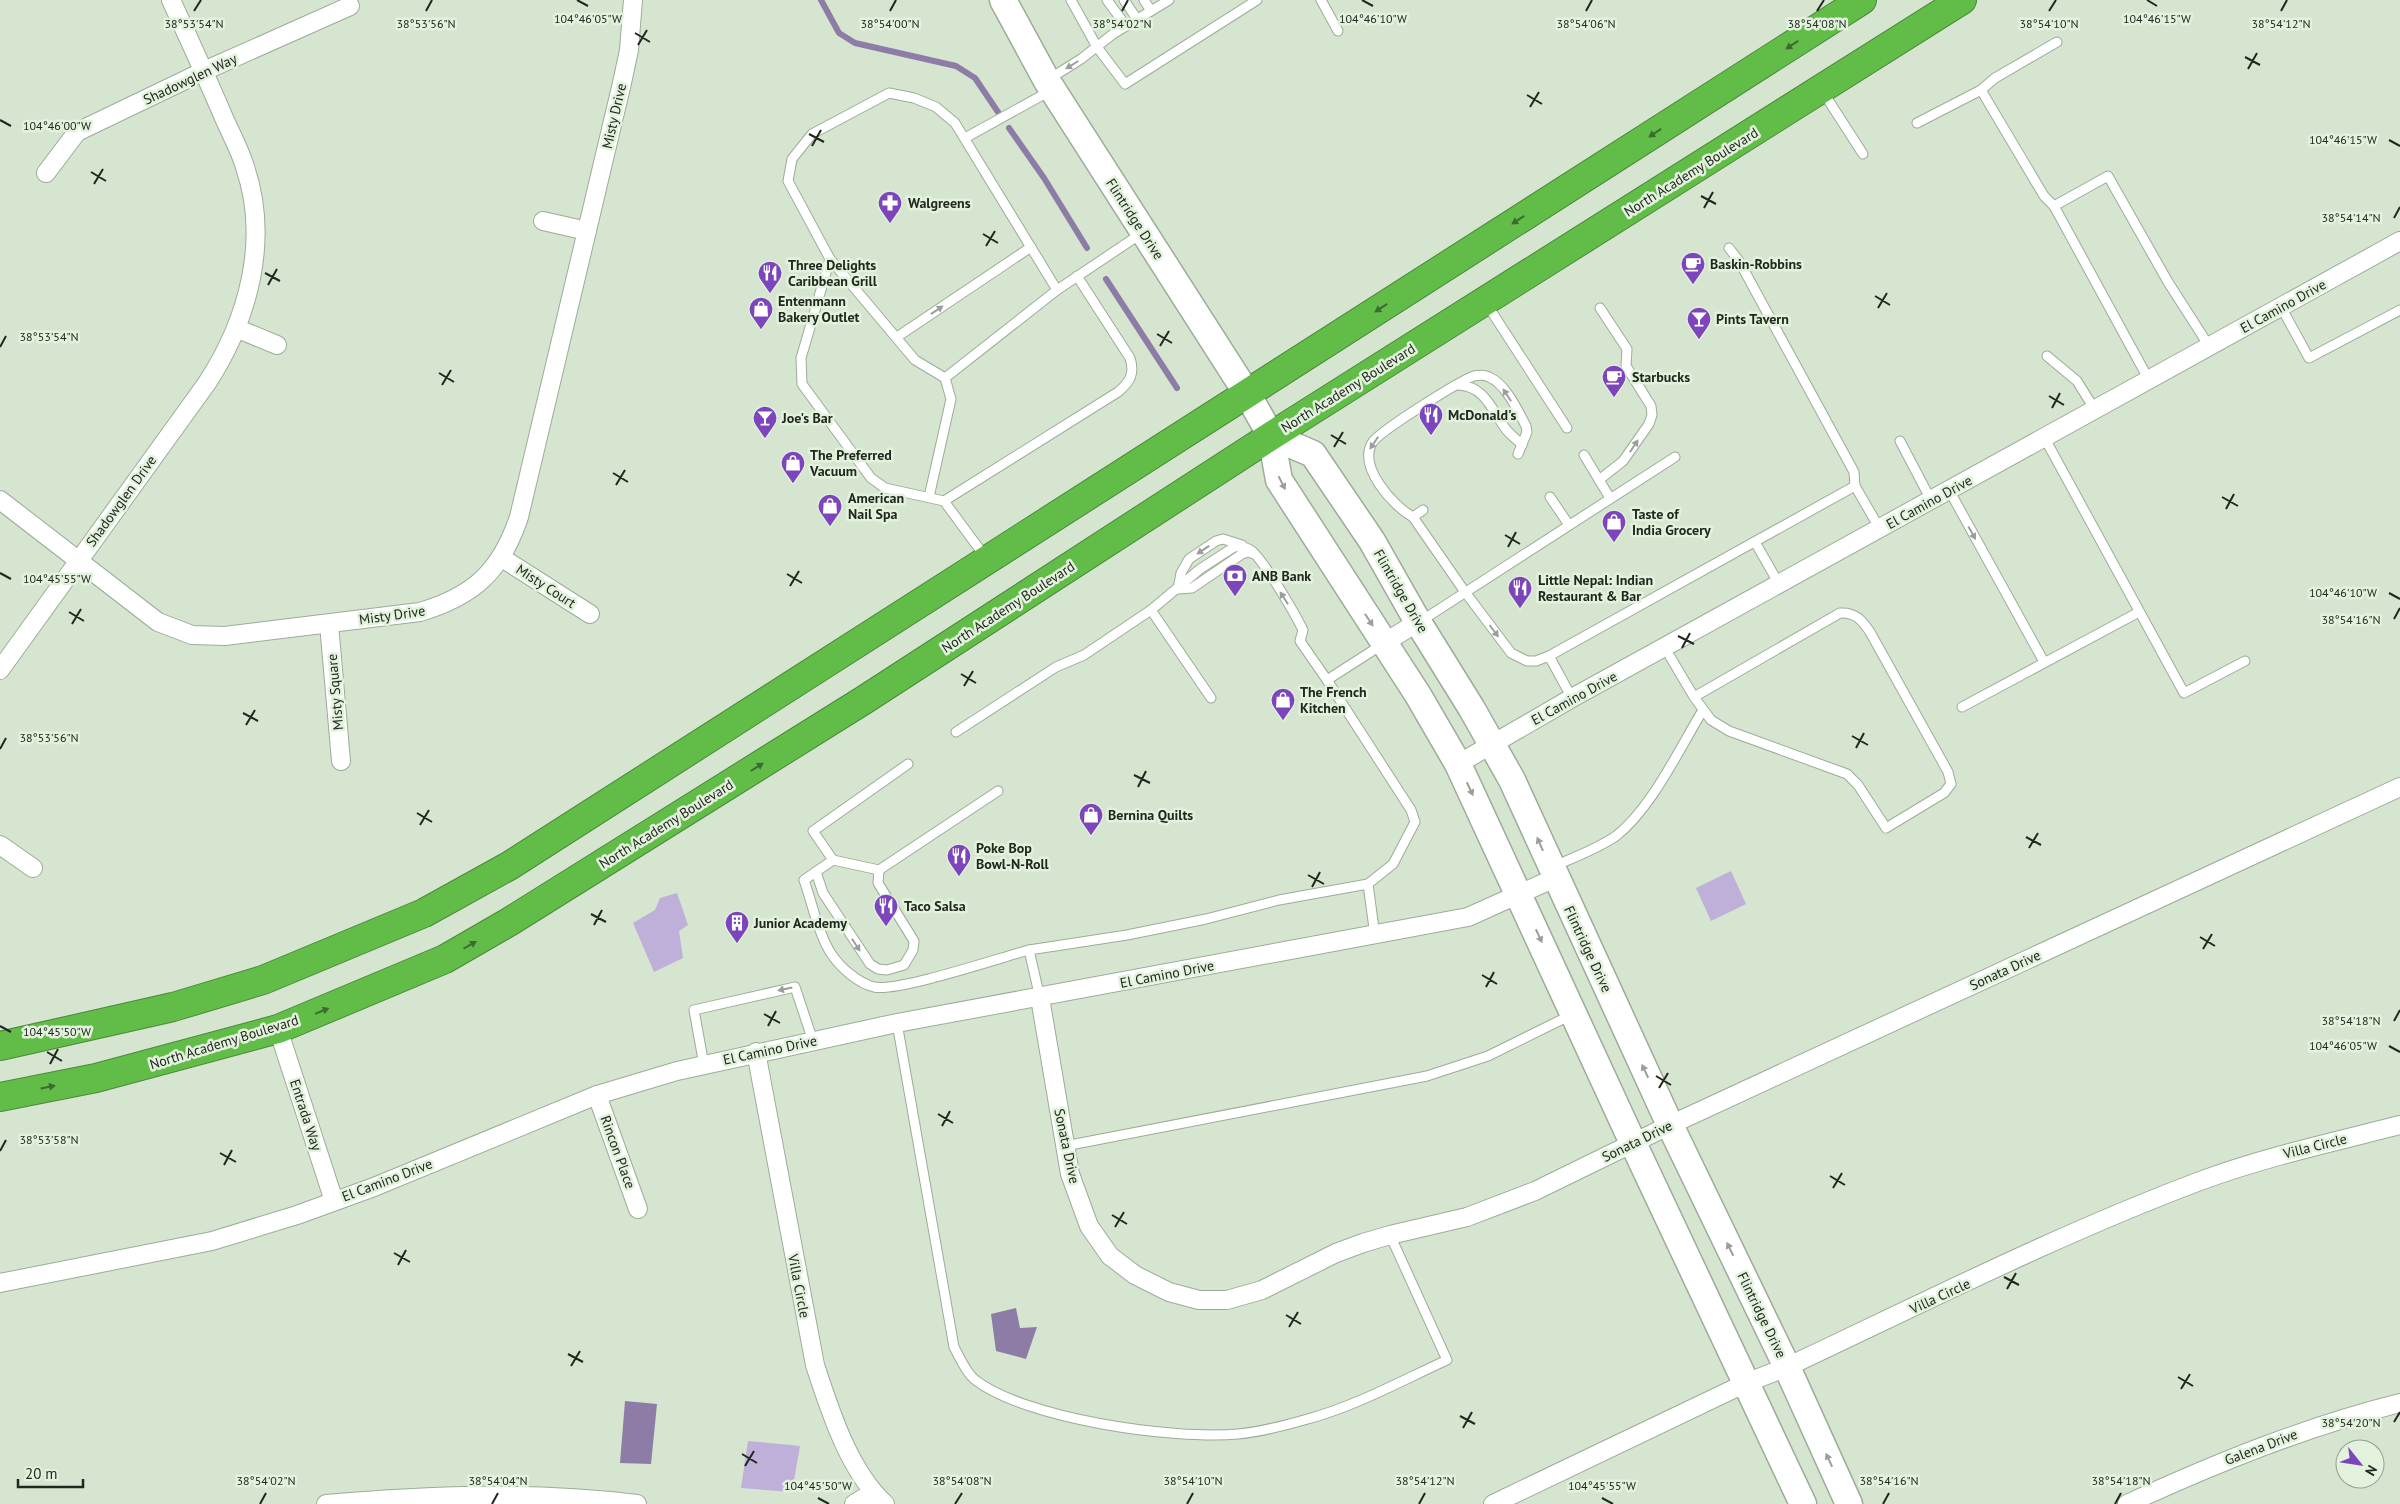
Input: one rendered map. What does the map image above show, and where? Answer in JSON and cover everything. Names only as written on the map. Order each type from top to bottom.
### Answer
[{"type":"highway","points":[[0,1046],[173,1006],[263,980],[424,913],[533,851],[1248,395],[1862,0]]},
{"type":"highway","name":"North Academy Boulevard","points":[[0,1097],[96,1078],[278,1029],[445,959],[510,922],[864,700],[1271,436],[1962,0]]},
{"type":"street","name":"Shadowglen Drive","points":[[0,670],[207,383],[224,357],[238,329],[248,294],[254,265],[256,232],[246,167],[171,0]]},
{"type":"street","name":"Misty Drive","points":[[0,500],[158,622],[192,634],[225,636],[420,612],[446,604],[467,592],[485,577],[502,558],[512,540],[520,517],[627,58],[633,0]]},
{"type":"street","name":"Flintridge Drive","points":[[1002,0],[1050,85],[1248,395],[1271,436],[1278,480],[1418,694],[1458,764],[1633,1143],[1803,1504]]},
{"type":"street","name":"Shadowglen Way","points":[[46,172],[77,132],[204,71],[350,6]]},
{"type":"street","points":[[543,221],[587,231]]},
{"type":"street","name":"El Camino Drive","points":[[1458,764],[1572,698],[2400,241]]},
{"type":"street","points":[[238,329],[277,345]]},
{"type":"street","name":"Flintridge Drive","points":[[1271,436],[1313,454],[1372,541],[1512,780],[1670,1125],[1787,1367],[1850,1504]]},
{"type":"street","name":"Misty Court","points":[[502,558],[590,614]]},
{"type":"street","points":[[1384,644],[1418,622]]},
{"type":"street","name":"Misty Square","points":[[329,624],[341,761]]},
{"type":"street","name":"Sonata Drive","points":[[1040,998],[1070,1174],[1089,1226],[1110,1256],[1135,1275],[1169,1292],[1199,1300],[1227,1300],[1262,1290],[1336,1253],[1390,1234],[1467,1218],[1535,1191],[1670,1125],[2400,787]]},
{"type":"street","points":[[0,844],[32,868]]},
{"type":"street","name":"El Camino Drive","points":[[0,1283],[212,1241],[297,1215],[374,1187],[597,1095],[704,1065],[756,1052],[898,1023],[1375,936],[1468,917],[1519,894],[1553,873]]},
{"type":"street","name":"Entrada Way","points":[[278,1029],[334,1201]]},
{"type":"street","name":"Villa Circle","points":[[756,1052],[815,1365],[855,1468],[879,1498]]},
{"type":"street","name":"Rincon Place","points":[[597,1095],[638,1209]]},
{"type":"street","name":"Villa Circle","points":[[1493,1504],[1746,1383],[1787,1367],[2106,1218],[2193,1184],[2283,1154],[2400,1125]]},
{"type":"street","name":"Galena Drive","points":[[2127,1504],[2277,1440],[2344,1417],[2400,1403]]},
{"type":"street","points":[[326,1504],[422,1497],[515,1496],[638,1504]]},
{"type":"street","points":[[854,1504],[879,1498]]},
{"type":"lane","points":[[1071,0],[1097,47],[1125,84],[1257,0]]},
{"type":"lane","points":[[1107,0],[1126,26]]},
{"type":"lane","points":[[1124,0],[1137,19]]},
{"type":"lane","points":[[1144,0],[1151,11]]},
{"type":"lane","points":[[1321,0],[1338,31]]},
{"type":"lane","points":[[965,138],[1050,85],[1097,47],[1165,1]]},
{"type":"lane","points":[[1917,123],[1981,90],[1995,78],[2057,42]]},
{"type":"lane","points":[[1822,90],[1863,154]]},
{"type":"lane","points":[[1981,90],[2044,196],[2054,206],[2149,380]]},
{"type":"lane","points":[[929,496],[951,399],[945,378],[915,360],[830,259],[788,181],[792,159],[812,134],[888,93],[914,98],[936,106],[955,123],[965,138],[1057,290]]},
{"type":"lane","points":[[2054,206],[2108,176],[2168,282],[2209,346]]},
{"type":"lane","points":[[945,378],[1057,290],[1143,232]]},
{"type":"lane","points":[[897,338],[1031,247]]},
{"type":"lane","points":[[1729,248],[1739,261],[1854,472],[1855,486],[1880,529]]},
{"type":"lane","points":[[830,259],[801,358],[802,384],[871,478],[885,488],[929,496],[944,501],[988,560]]},
{"type":"lane","points":[[944,501],[1118,392],[1131,378],[1134,368],[1130,358],[1077,276]]},
{"type":"lane","points":[[1485,302],[1567,428]]},
{"type":"lane","points":[[2280,307],[2309,358],[2400,310]]},
{"type":"lane","points":[[1599,480],[1623,461],[1649,424],[1652,415],[1651,406],[1626,366],[1627,349],[1600,308]]},
{"type":"lane","points":[[2047,356],[2077,380],[2095,410]]},
{"type":"lane","points":[[1518,454],[1527,432],[1526,426],[1501,386],[1495,380],[1482,376],[1473,377],[1457,385],[1377,436],[1369,450],[1368,459],[1370,467],[1393,502],[1413,517],[1464,592],[1512,653],[1527,661],[1536,661],[1549,656],[1855,486]]},
{"type":"lane","points":[[1457,385],[1470,387],[1481,393],[1506,429],[1522,445]]},
{"type":"lane","points":[[2044,437],[2184,693],[2245,661]]},
{"type":"lane","points":[[1900,441],[1931,500]]},
{"type":"lane","points":[[1584,455],[1610,498]]},
{"type":"lane","points":[[1418,622],[1675,457]]},
{"type":"lane","points":[[1949,490],[2044,662]]},
{"type":"lane","points":[[1550,497],[1569,525]]},
{"type":"lane","points":[[1413,517],[1423,510]]},
{"type":"lane","points":[[833,860],[804,880],[831,954],[853,976],[871,986],[879,988],[912,982],[1029,950],[1127,935],[1206,919],[1279,900],[1368,884],[1393,864],[1415,822],[1411,810],[1327,680],[1300,642],[1303,630],[1300,623],[1255,554],[1230,540],[1216,541],[1189,559],[1181,573],[1178,589]]},
{"type":"lane","points":[[1755,542],[1780,584]]},
{"type":"lane","points":[[956,732],[1056,667],[1084,655],[1151,610],[1200,569],[1234,547],[1246,548]]},
{"type":"lane","points":[[1178,589],[1192,588],[1242,554],[1248,552],[1255,554]]},
{"type":"lane","points":[[1151,610],[1211,698]]},
{"type":"lane","points":[[1962,707],[2139,612]]},
{"type":"lane","points":[[1665,648],[1694,697],[1711,720],[1728,731],[1847,774],[1858,785],[1886,828],[1944,793],[1951,784],[1948,772],[1870,632],[1858,616],[1851,613],[1840,613],[1694,697]]},
{"type":"lane","points":[[1327,680],[1384,644]]},
{"type":"lane","points":[[1549,656],[1572,698]]},
{"type":"lane","points":[[1553,873],[1604,844],[1631,821],[1671,765],[1703,710]]},
{"type":"lane","points":[[908,764],[813,831],[833,860],[879,870],[998,792]]},
{"type":"lane","points":[[816,872],[823,893],[863,956],[878,969],[887,970],[904,965],[914,950],[914,941],[878,883],[879,870]]},
{"type":"lane","points":[[1368,884],[1375,936]]},
{"type":"lane","points":[[1029,950],[1040,998]]},
{"type":"lane","points":[[704,1065],[694,1010],[795,987],[813,1041]]},
{"type":"lane","points":[[1065,1146],[1427,1076],[1488,1056],[1574,1013]]},
{"type":"lane","points":[[898,1023],[954,1347],[973,1378],[1014,1401],[1048,1412],[1154,1432],[1188,1436],[1238,1434],[1303,1420],[1332,1411],[1447,1360],[1390,1234]]},
{"type":"shaded area","points":[[1731,871],[1746,904],[1711,921],[1696,888]]},
{"type":"shaded area","points":[[677,893],[688,925],[679,931],[683,958],[654,972],[633,923],[655,910],[660,898]]},
{"type":"shaded area","points":[[1016,1308],[1020,1328],[1037,1327],[1026,1359],[996,1351],[991,1314]]},
{"type":"shaded area","points":[[625,1401],[657,1404],[651,1464],[620,1463]]},
{"type":"shaded area","points":[[748,1441],[800,1446],[792,1492],[741,1488]]},
{"type":"waterway","points":[[821,0],[839,33],[855,43],[956,66],[975,78],[998,112]]},
{"type":"waterway","points":[[1009,128],[1044,178],[1087,248]]},
{"type":"waterway","points":[[1106,279],[1177,388]]},
{"type":"place","name":"Walgreens","points":[[890,224]]},
{"type":"place","name":"Baskin-Robbins","points":[[1693,285]]},
{"type":"place","name":"Three Delights Caribbean Grill","points":[[770,294]]},
{"type":"place","name":"Entenmann Bakery Outlet","points":[[761,330]]},
{"type":"place","name":"Pints Tavern","points":[[1699,340]]},
{"type":"place","name":"Starbucks","points":[[1614,398]]},
{"type":"place","name":"McDonald's","points":[[1431,436]]},
{"type":"place","name":"Joe's Bar","points":[[765,439]]},
{"type":"place","name":"The Preferred Vacuum","points":[[793,484]]},
{"type":"place","name":"American Nail Spa","points":[[830,527]]},
{"type":"place","name":"Taste of India Grocery","points":[[1614,543]]},
{"type":"place","name":"ANB Bank","points":[[1235,597]]},
{"type":"place","name":"Little Nepal: Indian Restaurant & Bar","points":[[1520,609]]},
{"type":"place","name":"The French Kitchen","points":[[1283,721]]},
{"type":"place","name":"Bernina Quilts","points":[[1091,836]]},
{"type":"place","name":"Poke Bop Bowl-N-Roll","points":[[959,877]]},
{"type":"place","name":"Taco Salsa","points":[[886,927]]},
{"type":"place","name":"Junior Academy","points":[[737,944]]}]
